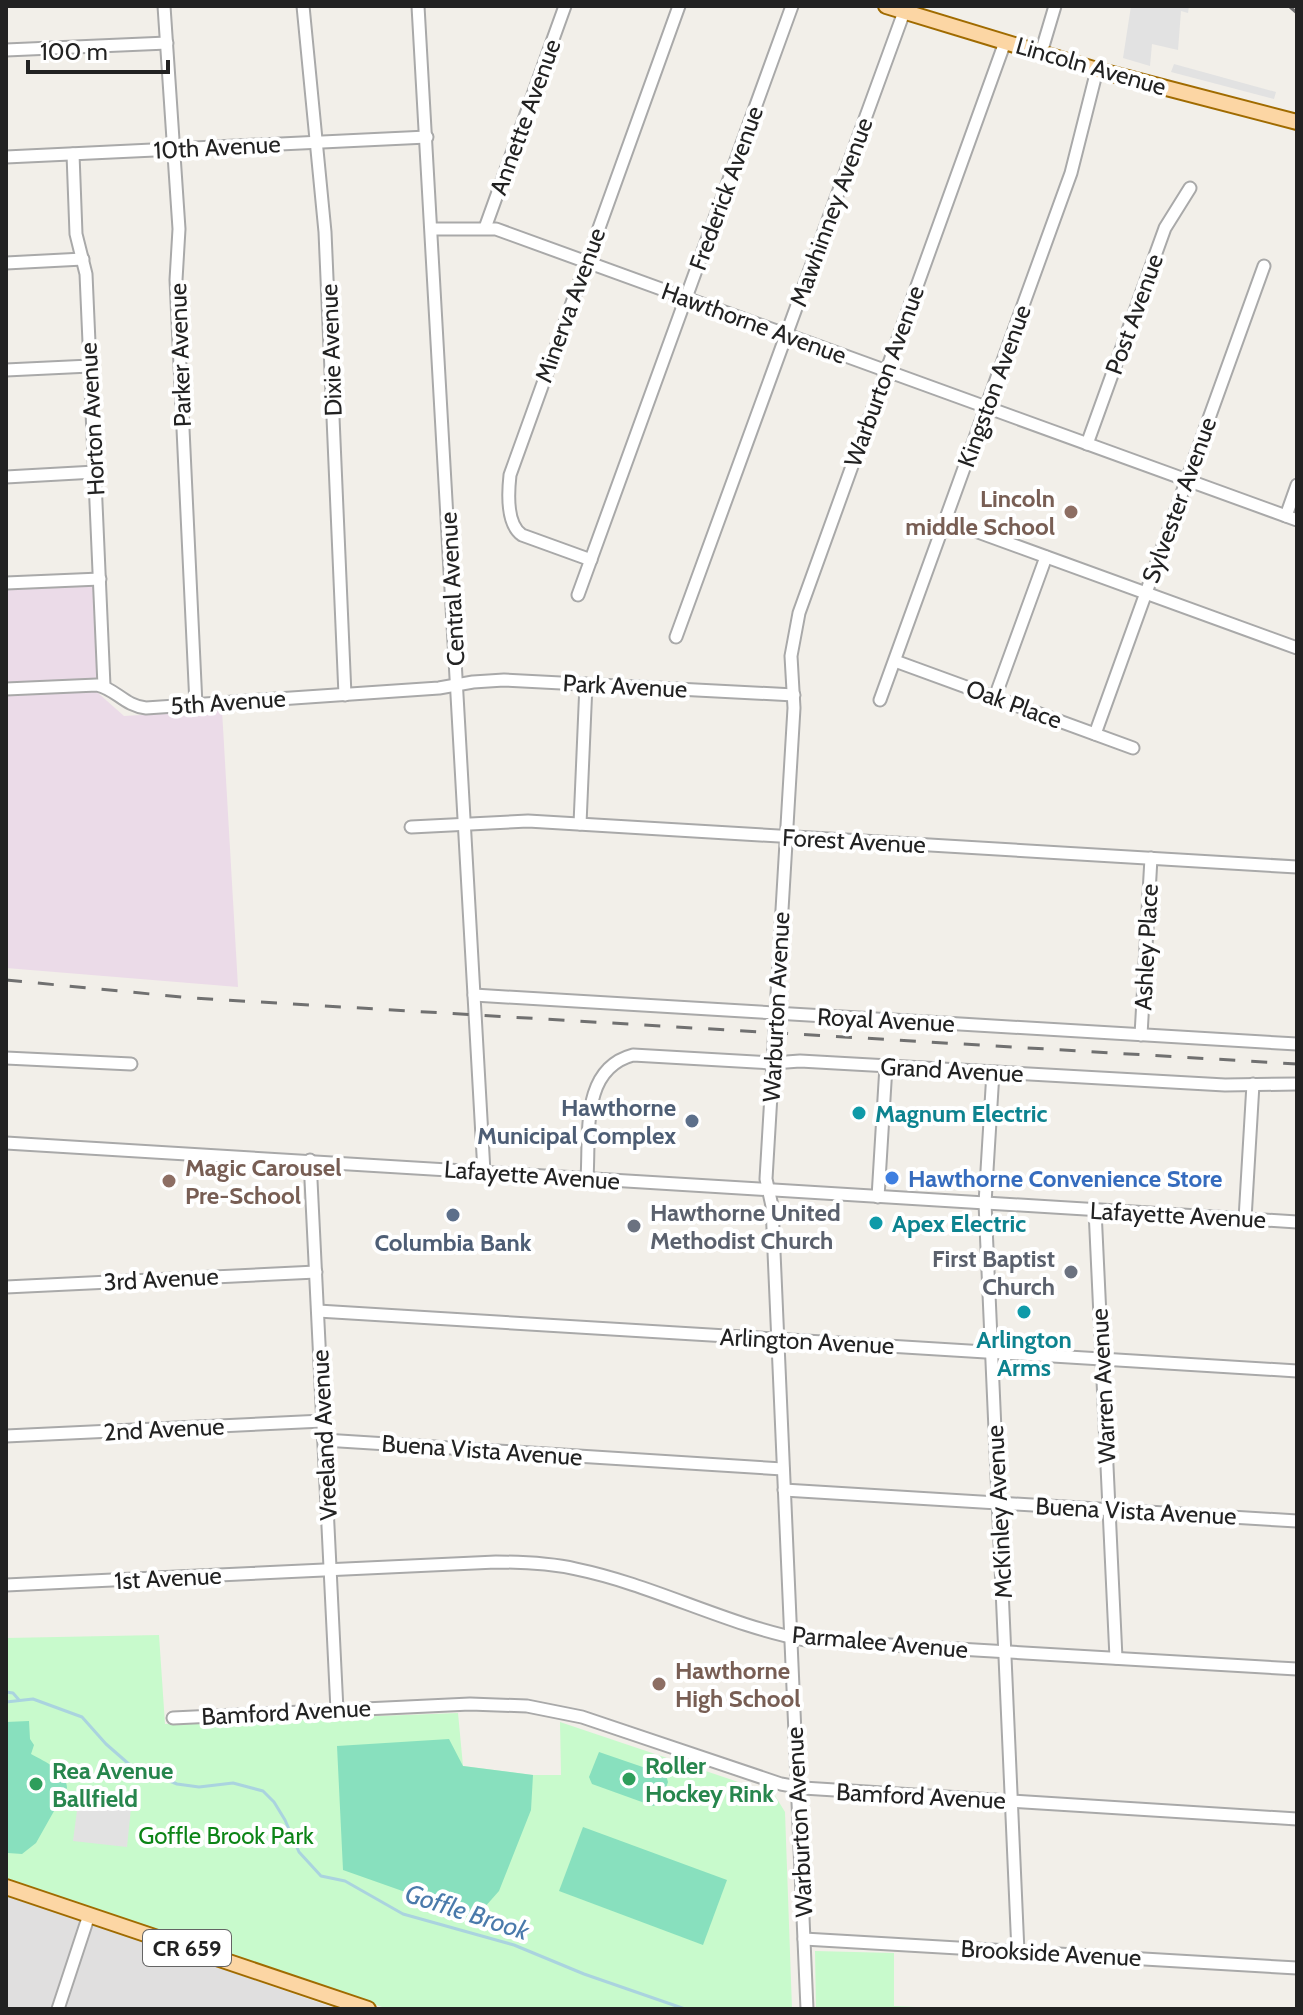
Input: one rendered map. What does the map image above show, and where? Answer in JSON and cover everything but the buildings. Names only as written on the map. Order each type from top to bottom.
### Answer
[{"type":"main road","name":"Lincoln Avenue","points":[[886,6],[1097,70],[1297,122]]},
{"type":"main road","name":"CR 659","points":[[6,1887],[368,2009]]},
{"type":"street","name":"Parker Avenue","points":[[164,6],[179,229],[176,280],[196,705]]},
{"type":"street","name":"Dixie Avenue","points":[[303,6],[328,268],[345,695]]},
{"type":"street","name":"Central Avenue","points":[[418,6],[484,1172]]},
{"type":"street","name":"Annette Avenue","points":[[485,228],[565,6]]},
{"type":"street","name":"Minerva Avenue","points":[[591,560],[522,535],[514,529],[509,482],[511,467],[679,6]]},
{"type":"street","name":"Frederick Avenue","points":[[578,595],[792,6]]},
{"type":"street","points":[[1041,53],[1055,6]]},
{"type":"street","name":"Mawhinney Avenue","points":[[676,637],[904,12]]},
{"type":"street","name":"Warburton Avenue","points":[[807,2005],[772,1206],[766,1179],[794,695],[791,656],[794,627],[1005,42]]},
{"type":"street","points":[[6,50],[167,43]]},
{"type":"street","name":"Kingston Avenue","points":[[880,700],[1074,164],[1097,70]]},
{"type":"street","name":"10th Avenue","points":[[6,157],[427,137]]},
{"type":"street","name":"Horton Avenue","points":[[73,154],[76,234],[83,259],[90,366],[104,686]]},
{"type":"street","name":"Post Avenue","points":[[1087,444],[1165,228],[1190,188]]},
{"type":"street","name":"Hawthorne Avenue","points":[[432,229],[496,229],[1291,518]]},
{"type":"street","points":[[6,263],[83,259]]},
{"type":"street","name":"Sylvester Avenue","points":[[1095,734],[1264,266]]},
{"type":"street","points":[[6,370],[90,366]]},
{"type":"street","points":[[6,477],[95,472]]},
{"type":"street","points":[[1291,518],[1297,485]]},
{"type":"street","points":[[945,520],[1297,648]]},
{"type":"street","points":[[995,697],[1046,557]]},
{"type":"street","points":[[6,583],[100,579]]},
{"type":"street","name":"Oak Place","points":[[895,661],[1133,748]]},
{"type":"street","name":"Park Avenue","points":[[457,684],[504,680],[794,695]]},
{"type":"street","name":"5th Avenue","points":[[104,686],[136,707],[345,695],[457,684]]},
{"type":"street","points":[[580,824],[586,684]]},
{"type":"street","points":[[6,689],[104,686]]},
{"type":"street","name":"Forest Avenue","points":[[411,827],[513,821],[580,824],[1297,867]]},
{"type":"street","name":"Ashley Place","points":[[1141,1035],[1151,858]]},
{"type":"street","name":"Royal Avenue","points":[[474,995],[1297,1044]]},
{"type":"street","name":"Grand Avenue","points":[[587,1178],[593,1091],[597,1083],[626,1057],[639,1055],[1225,1085],[1297,1084]]},
{"type":"street","points":[[6,1058],[131,1064]]},
{"type":"street","points":[[878,1197],[886,1066]]},
{"type":"street","name":"McKinley Avenue","points":[[993,1072],[985,1203],[1018,1952]]},
{"type":"street","points":[[1245,1219],[1253,1084]]},
{"type":"street","name":"Lafayette Avenue","points":[[6,1143],[1297,1222]]},
{"type":"street","name":"Vreeland Avenue","points":[[310,1160],[337,1710]]},
{"type":"street","name":"Warren Avenue","points":[[1095,1210],[1116,1658]]},
{"type":"street","name":"3rd Avenue","points":[[6,1287],[316,1272]]},
{"type":"street","name":"Arlington Avenue","points":[[318,1311],[1297,1371]]},
{"type":"street","name":"2nd Avenue","points":[[6,1436],[323,1421]]},
{"type":"street","name":"Buena Vista Avenue","points":[[324,1440],[783,1469]]},
{"type":"street","name":"Buena Vista Avenue","points":[[784,1490],[1297,1521]]},
{"type":"street","name":"Parmalee Avenue","points":[[330,1570],[496,1562],[558,1565],[611,1578],[790,1638],[1297,1669]]},
{"type":"street","name":"1st Avenue","points":[[6,1585],[330,1570]]},
{"type":"street","name":"Bamford Avenue","points":[[173,1718],[488,1704],[546,1708],[797,1787],[1297,1819]]},
{"type":"street","points":[[58,2009],[89,1915]]},
{"type":"street","name":"Brookside Avenue","points":[[804,1939],[1297,1968]]},
{"type":"shaded area","points":[[1131,6],[1189,6],[1188,13],[1181,11],[1178,50],[1152,44],[1150,66],[1123,58]]},
{"type":"shaded area","points":[[1174,64],[1276,92],[1274,99],[1171,72]]},
{"type":"shaded area","points":[[93,586],[98,693],[124,716],[222,710],[238,987],[6,968],[6,590]]},
{"type":"shaded area","points":[[78,1803],[131,1808],[127,1847],[73,1841]]},
{"type":"shaded area","points":[[6,1894],[338,2009],[6,2009]]},
{"type":"green space","name":"Goffle Brook Park","points":[[159,1635],[165,1724],[458,1713],[463,1766],[533,1775],[561,1775],[560,1722],[774,1794],[785,1812],[792,2009],[388,2009],[6,1880],[6,1638]]},
{"type":"green space","name":"Rea Avenue Ballfield","points":[[29,1721],[30,1739],[34,1745],[31,1754],[59,1771],[67,1788],[36,1843],[22,1854],[8,1853],[6,1722]]},
{"type":"green space","points":[[449,1739],[463,1766],[533,1775],[531,1810],[499,1891],[476,1917],[343,1870],[337,1746]]},
{"type":"green space","name":"Roller Hockey Rink","points":[[599,1752],[666,1775],[668,1782],[661,1803],[653,1806],[592,1784],[589,1777]]},
{"type":"green space","points":[[583,1827],[727,1880],[703,1945],[559,1891]]},
{"type":"green space","points":[[815,1951],[894,1953],[894,2006],[959,2009],[816,2009]]},
{"type":"waterway","name":"Goffle Brook","points":[[6,1692],[13,1693],[19,1700]]},
{"type":"waterway","name":"Goffle Brook","points":[[6,1702],[33,1699],[82,1717],[130,1765],[177,1784],[199,1787],[233,1783],[263,1791],[285,1820],[299,1852],[321,1876],[345,1881],[403,1914],[514,1945],[584,1974],[685,2009]]},
{"type":"railway","points":[[1289,6],[1297,13]]},
{"type":"railway","points":[[6,980],[192,998],[1297,1064]]},
{"type":"place","name":"Lincoln middle School","points":[[1071,512]]},
{"type":"place","name":"Magnum Electric","points":[[859,1113]]},
{"type":"place","name":"Hawthorne Municipal Complex","points":[[692,1121]]},
{"type":"place","name":"Hawthorne Convenience Store","points":[[892,1178]]},
{"type":"place","name":"Magic Carousel Pre-School","points":[[169,1181]]},
{"type":"place","name":"Columbia Bank","points":[[453,1215]]},
{"type":"place","name":"Apex Electric","points":[[876,1223]]},
{"type":"place","name":"Hawthorne United Methodist Church","points":[[634,1226]]},
{"type":"place","name":"First Baptist Church","points":[[1071,1272]]},
{"type":"place","name":"Arlington Arms","points":[[1024,1312]]},
{"type":"place","name":"Hawthorne High School","points":[[659,1684]]},
{"type":"place","name":"Roller Hockey Rink","points":[[629,1779]]},
{"type":"place","name":"Rea Avenue Ballfield","points":[[36,1784]]}]
